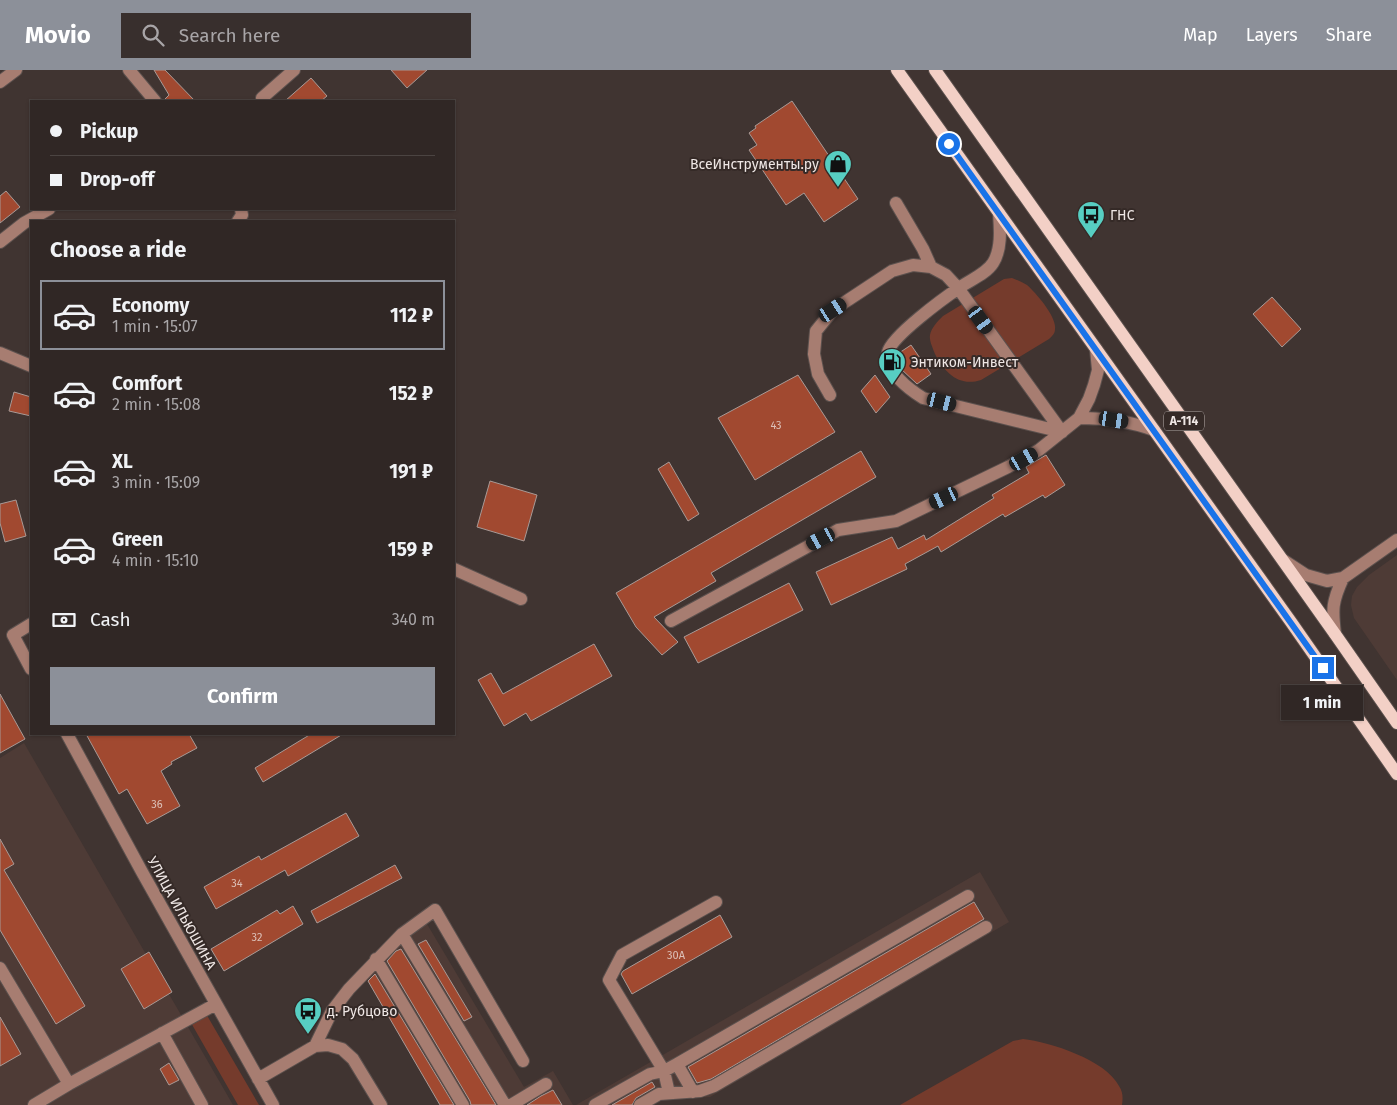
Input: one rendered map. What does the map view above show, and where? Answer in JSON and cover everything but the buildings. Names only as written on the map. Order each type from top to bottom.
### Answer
[{"type":"main road","name":"А-114","points":[[896,70],[1286,614],[1397,774]]},
{"type":"main road","name":"А-114","points":[[935,70],[1397,723]]},
{"type":"street","points":[[0,82],[16,70]]},
{"type":"street","points":[[129,70],[154,100]]},
{"type":"street","points":[[262,98],[294,70]]},
{"type":"street","points":[[896,203],[923,249],[931,267]]},
{"type":"street","points":[[0,242],[24,222],[47,210]]},
{"type":"street","points":[[999,213],[999,242],[993,263],[983,272],[958,288],[897,338],[889,348],[887,354],[888,362],[902,383],[924,398],[1062,432]]},
{"type":"street","points":[[830,395],[818,374],[814,354],[816,331],[833,310],[892,272],[913,265],[931,267],[946,275],[958,288],[1062,432]]},
{"type":"street","points":[[671,621],[838,530],[896,522],[1008,468],[1039,450],[1079,418],[1089,399],[1098,370],[1096,349]]},
{"type":"street","points":[[0,353],[30,366]]},
{"type":"street","points":[[1079,418],[1118,420],[1154,430]]},
{"type":"street","points":[[1282,560],[1306,575],[1327,581],[1343,578],[1397,540]]},
{"type":"street","points":[[455,569],[521,599]]},
{"type":"street","points":[[1335,634],[1332,612],[1336,594],[1343,578]]},
{"type":"street","points":[[30,625],[12,635],[30,667]]},
{"type":"street","name":"УЛИЦА ИЛЬЮШИНА","points":[[68,735],[273,1105]]},
{"type":"street","points":[[594,1105],[650,1074],[664,1071],[677,1064],[968,896]]},
{"type":"street","points":[[669,1093],[664,1071],[609,980],[622,955],[716,902]]},
{"type":"street","points":[[315,1046],[332,1012],[349,989],[402,934],[435,910],[523,1061]]},
{"type":"street","points":[[642,1104],[660,1094],[700,1091],[714,1086],[986,927]]},
{"type":"street","points":[[402,934],[505,1105]]},
{"type":"street","points":[[376,959],[463,1105]]},
{"type":"street","points":[[0,968],[70,1084]]},
{"type":"street","points":[[34,1105],[216,1004]]},
{"type":"street","points":[[162,1034],[202,1105]]},
{"type":"street","points":[[258,1079],[315,1046],[328,1045],[342,1049],[353,1059],[381,1105]]},
{"type":"street","points":[[677,1064],[693,1092]]},
{"type":"street","points":[[511,1105],[546,1084]]},
{"type":"shaded area","points":[[1012,278],[1027,285],[1045,306],[1055,324],[1054,334],[1049,339],[981,380],[966,382],[959,380],[943,367],[935,354],[930,337],[933,327],[943,316],[1004,279]]},
{"type":"shaded area","points":[[1397,555],[1397,680],[1354,618],[1351,605],[1352,596],[1357,587],[1369,575]]},
{"type":"shaded area","points":[[24,743],[233,1105],[0,1105],[0,758]]},
{"type":"shaded area","points":[[980,872],[1009,922],[710,1097],[658,1099],[647,1105],[576,1105]]},
{"type":"shaded area","points":[[421,914],[524,1087],[553,1071],[573,1105],[440,1105],[367,979]]},
{"type":"shaded area","points":[[205,1012],[259,1105],[238,1105],[190,1021]]},
{"type":"shaded area","points":[[1023,1039],[1062,1048],[1090,1060],[1102,1068],[1120,1088],[1122,1105],[900,1105],[1013,1041]]},
{"type":"place","name":"ВсеИнструменты.ру","points":[[838,188]]},
{"type":"place","name":"ГНС","points":[[1091,239]]},
{"type":"place","name":"Энтиком-Инвест","points":[[892,386]]},
{"type":"place","name":"д. Рубцово","points":[[308,1035]]},
{"type":"route","points":[[949,144],[1323,668]]}]
